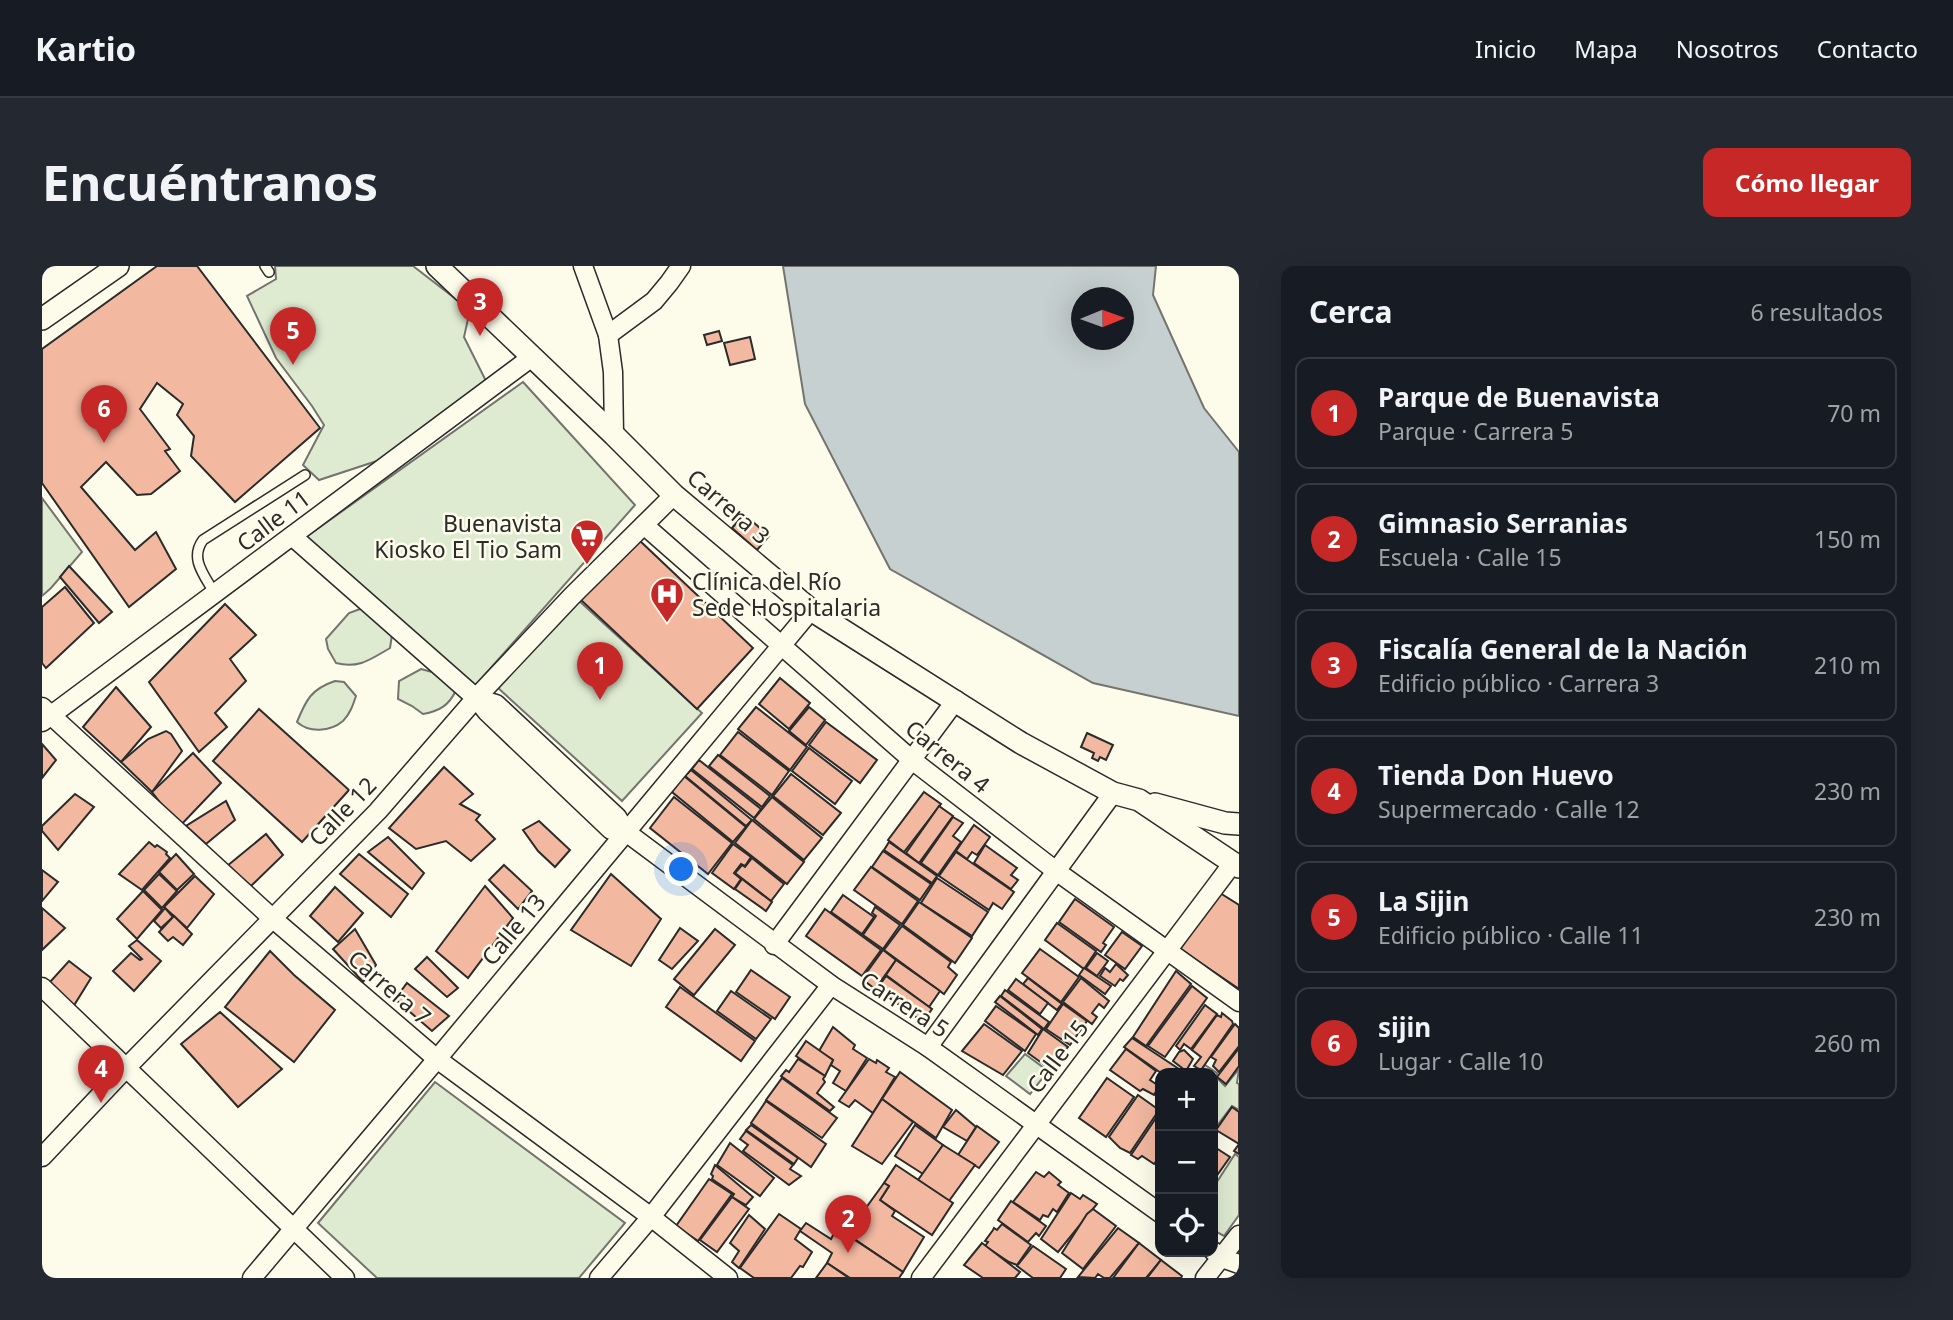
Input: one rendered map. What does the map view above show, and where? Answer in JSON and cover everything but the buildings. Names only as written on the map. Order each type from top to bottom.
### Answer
[{"type":"street","points":[[42,319],[95,278],[118,266]]},
{"type":"street","name":"Carrera 3","points":[[437,266],[674,495],[811,610],[1021,743],[1113,793],[1139,800],[1236,865]]},
{"type":"street","points":[[583,266],[608,335],[613,372],[614,435]]},
{"type":"street","points":[[608,335],[654,301],[681,266]]},
{"type":"street","name":"Calle 11","points":[[45,715],[215,594],[532,357]]},
{"type":"street","name":"Calle 12","points":[[42,1157],[378,811],[476,698],[572,596],[674,495]]},
{"type":"street","name":"Carrera 4","points":[[644,525],[912,760],[1056,871],[1239,1002]]},
{"type":"street","name":"Carrera 5","points":[[292,536],[476,698],[496,704],[617,817],[625,832],[774,945],[928,1047],[1155,1209]]},
{"type":"street","name":"Calle 13","points":[[252,1278],[811,610]]},
{"type":"street","points":[[774,945],[956,700]]},
{"type":"street","name":"Carrera 7","points":[[45,715],[272,918],[437,1059],[651,1217],[728,1278]]},
{"type":"street","points":[[928,1047],[1113,793]]},
{"type":"street","points":[[1139,800],[1225,823],[1239,824]]},
{"type":"street","name":"Calle 15","points":[[920,1278],[1167,951],[1236,865]]},
{"type":"street","points":[[599,1278],[651,1217],[831,985]]},
{"type":"street","points":[[42,986],[345,1278]]},
{"type":"street","points":[[1205,1278],[1225,1257],[1239,1235]]},
{"type":"lane","points":[[215,594],[196,558],[197,547],[203,540],[305,475]]},
{"type":"green space","points":[[275,266],[413,266],[470,310],[464,337],[486,381],[389,457],[319,480],[303,465],[324,425],[276,358],[247,296],[276,279]]},
{"type":"green space","points":[[523,382],[635,505],[473,688],[306,537]]},
{"type":"green space","points":[[42,498],[82,552],[42,596]]},
{"type":"green space","points":[[577,599],[702,713],[622,801],[497,687]]},
{"type":"green space","points":[[363,608],[392,635],[390,648],[358,664],[336,663],[326,639],[349,613]]},
{"type":"green space","points":[[421,669],[432,672],[456,690],[443,707],[423,714],[398,699],[399,681]]},
{"type":"green space","points":[[335,681],[344,682],[356,696],[343,721],[320,730],[307,728],[297,722],[310,696]]},
{"type":"green space","points":[[1025,1054],[1048,1071],[1030,1094],[1006,1076]]},
{"type":"green space","points":[[1239,1069],[1239,1110],[1232,1106],[1218,1124],[1218,1079],[1225,1086]]},
{"type":"green space","points":[[435,1082],[625,1223],[579,1278],[377,1278],[318,1223]]},
{"type":"green space","points":[[1235,1154],[1239,1157],[1239,1215],[1224,1236],[1218,1233],[1218,1180]]},
{"type":"shaded area","points":[[783,266],[1156,266],[1153,295],[1204,408],[1239,452],[1239,716],[1093,683],[890,569],[805,404]]},
{"type":"place","name":"Fiscalía General de la Nación","points":[[480,336]]},
{"type":"place","name":"La Sijin","points":[[293,365]]},
{"type":"place","name":"sijin","points":[[104,443]]},
{"type":"place","name":"Buenavista Kiosko El Tio Sam","points":[[587,566]]},
{"type":"place","name":"Clínica del Río Sede Hospitalaria","points":[[667,624]]},
{"type":"place","name":"Parque de Buenavista","points":[[600,700]]},
{"type":"place","name":"Tienda Don Huevo","points":[[101,1103]]},
{"type":"place","name":"Gimnasio Serranias","points":[[848,1253]]}]
